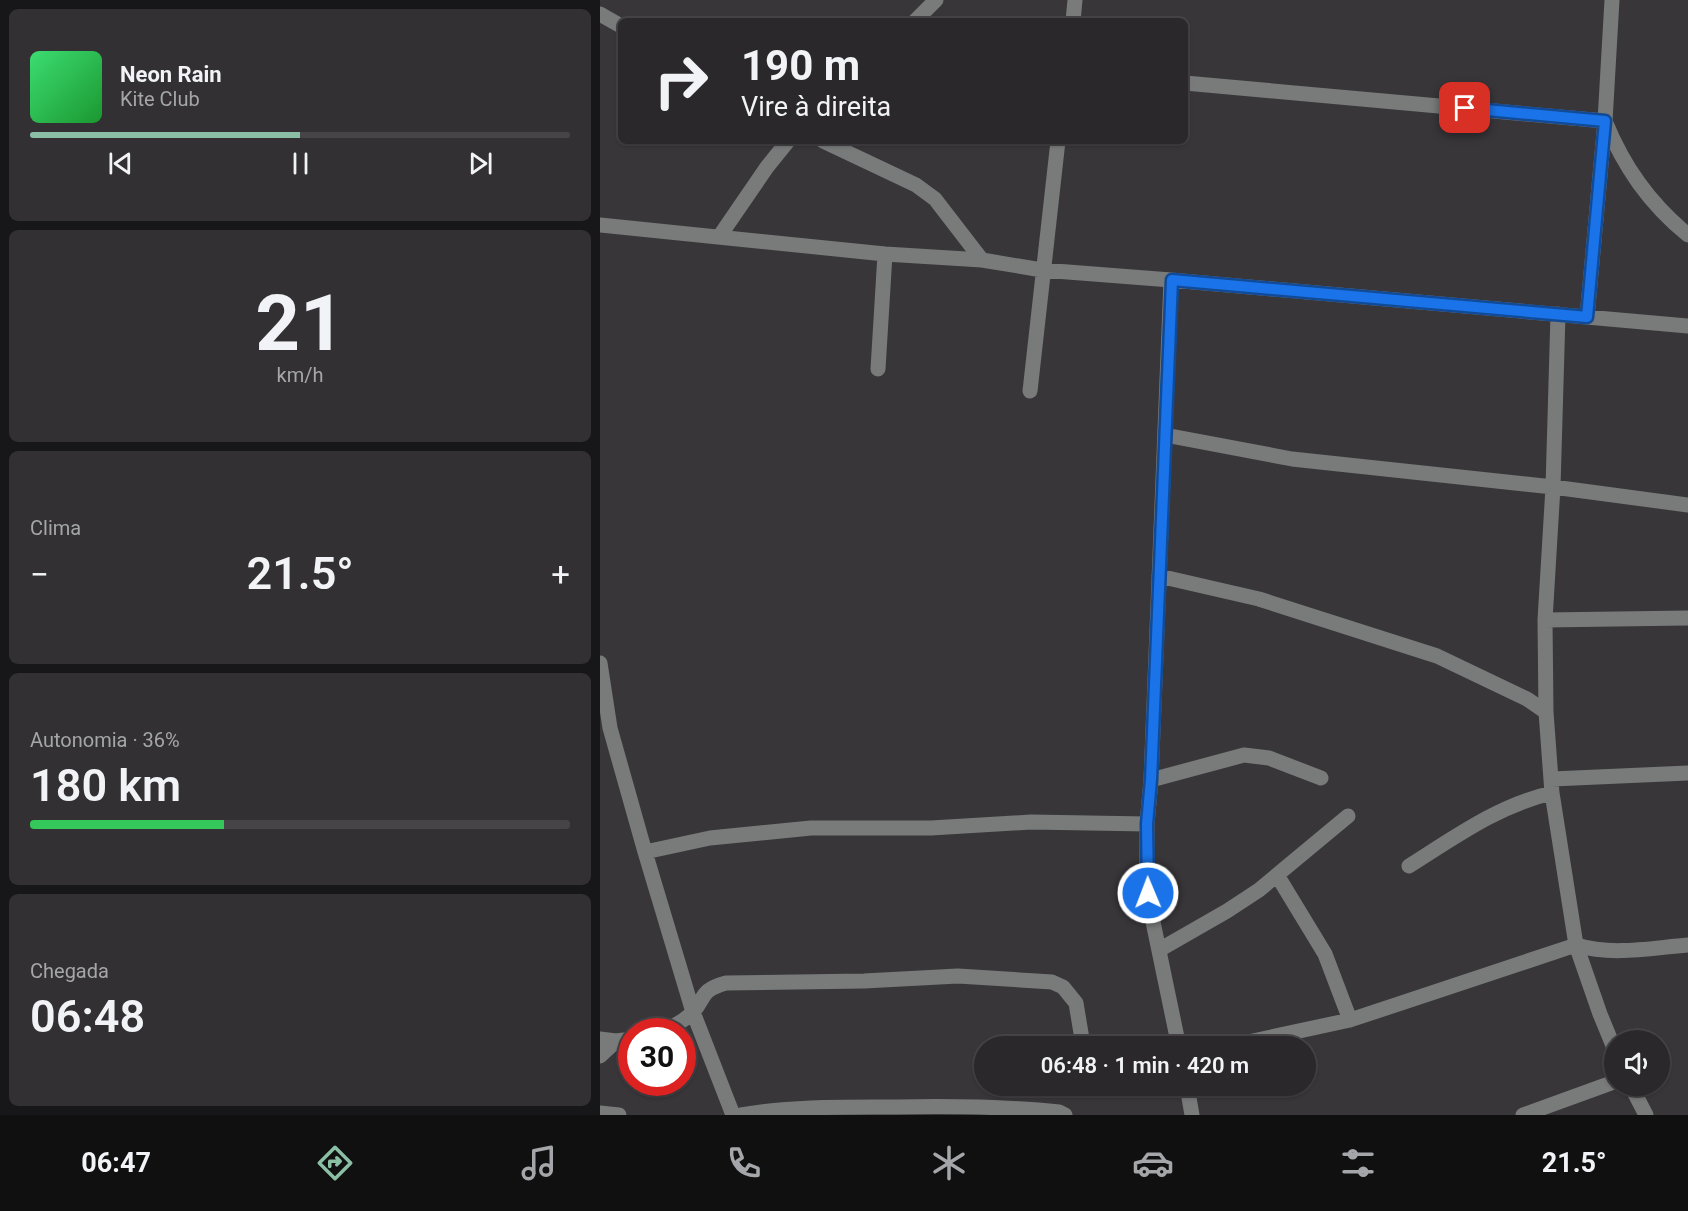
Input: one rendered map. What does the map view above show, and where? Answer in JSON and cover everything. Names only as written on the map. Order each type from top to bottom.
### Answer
[{"type":"street","points":[[918,18],[936,0]]},
{"type":"street","points":[[1073,18],[1075,0]]},
{"type":"street","points":[[1587,317],[1605,121],[1612,0]]},
{"type":"street","points":[[600,14],[618,24]]},
{"type":"street","points":[[1188,82],[1605,121]]},
{"type":"street","points":[[1605,121],[1618,154],[1636,180],[1663,213],[1688,235]]},
{"type":"street","points":[[719,237],[786,144]]},
{"type":"street","points":[[830,144],[916,185],[935,199],[982,260]]},
{"type":"street","points":[[1030,392],[1058,144]]},
{"type":"street","points":[[600,225],[885,254],[982,260],[1042,270],[1688,326]]},
{"type":"street","points":[[878,369],[885,254]]},
{"type":"street","points":[[1172,280],[1151,780],[1147,824],[1148,893],[1177,1036]]},
{"type":"street","points":[[1558,314],[1553,487],[1545,620],[1546,712],[1552,786],[1576,945],[1607,1030]]},
{"type":"street","points":[[1165,435],[1292,459],[1553,487],[1688,505]]},
{"type":"street","points":[[1159,576],[1259,599],[1437,656],[1527,699],[1546,712]]},
{"type":"street","points":[[1545,620],[1688,618]]},
{"type":"street","points":[[600,663],[610,728],[645,852],[693,1012],[733,1115]]},
{"type":"street","points":[[1151,780],[1244,755],[1269,758],[1321,778]]},
{"type":"street","points":[[1409,866],[1486,818],[1552,786],[1688,773]]},
{"type":"street","points":[[1159,950],[1227,911],[1277,875],[1348,816]]},
{"type":"street","points":[[645,852],[710,838],[811,828],[931,828],[1031,822],[1147,824]]},
{"type":"street","points":[[1277,875],[1325,954],[1350,1020]]},
{"type":"street","points":[[1276,1036],[1350,1020],[1576,945],[1619,952],[1688,945]]},
{"type":"street","points":[[686,1018],[712,987],[743,981],[864,981],[958,976],[1030,979],[1052,982],[1071,994],[1080,1013],[1082,1036]]},
{"type":"street","points":[[600,1039],[618,1040]]},
{"type":"street","points":[[600,1056],[618,1044]]},
{"type":"street","points":[[1523,1115],[1604,1086]]},
{"type":"street","points":[[1188,1096],[1192,1115]]},
{"type":"street","points":[[1636,1096],[1646,1115]]},
{"type":"street","points":[[741,1115],[777,1110],[837,1107],[977,1106],[1059,1112],[1065,1115]]},
{"type":"street","points":[[600,1113],[619,1115]]},
{"type":"route","points":[[1148,893],[1147,824],[1151,780],[1172,280],[1587,317],[1605,121],[1465,108]]}]
